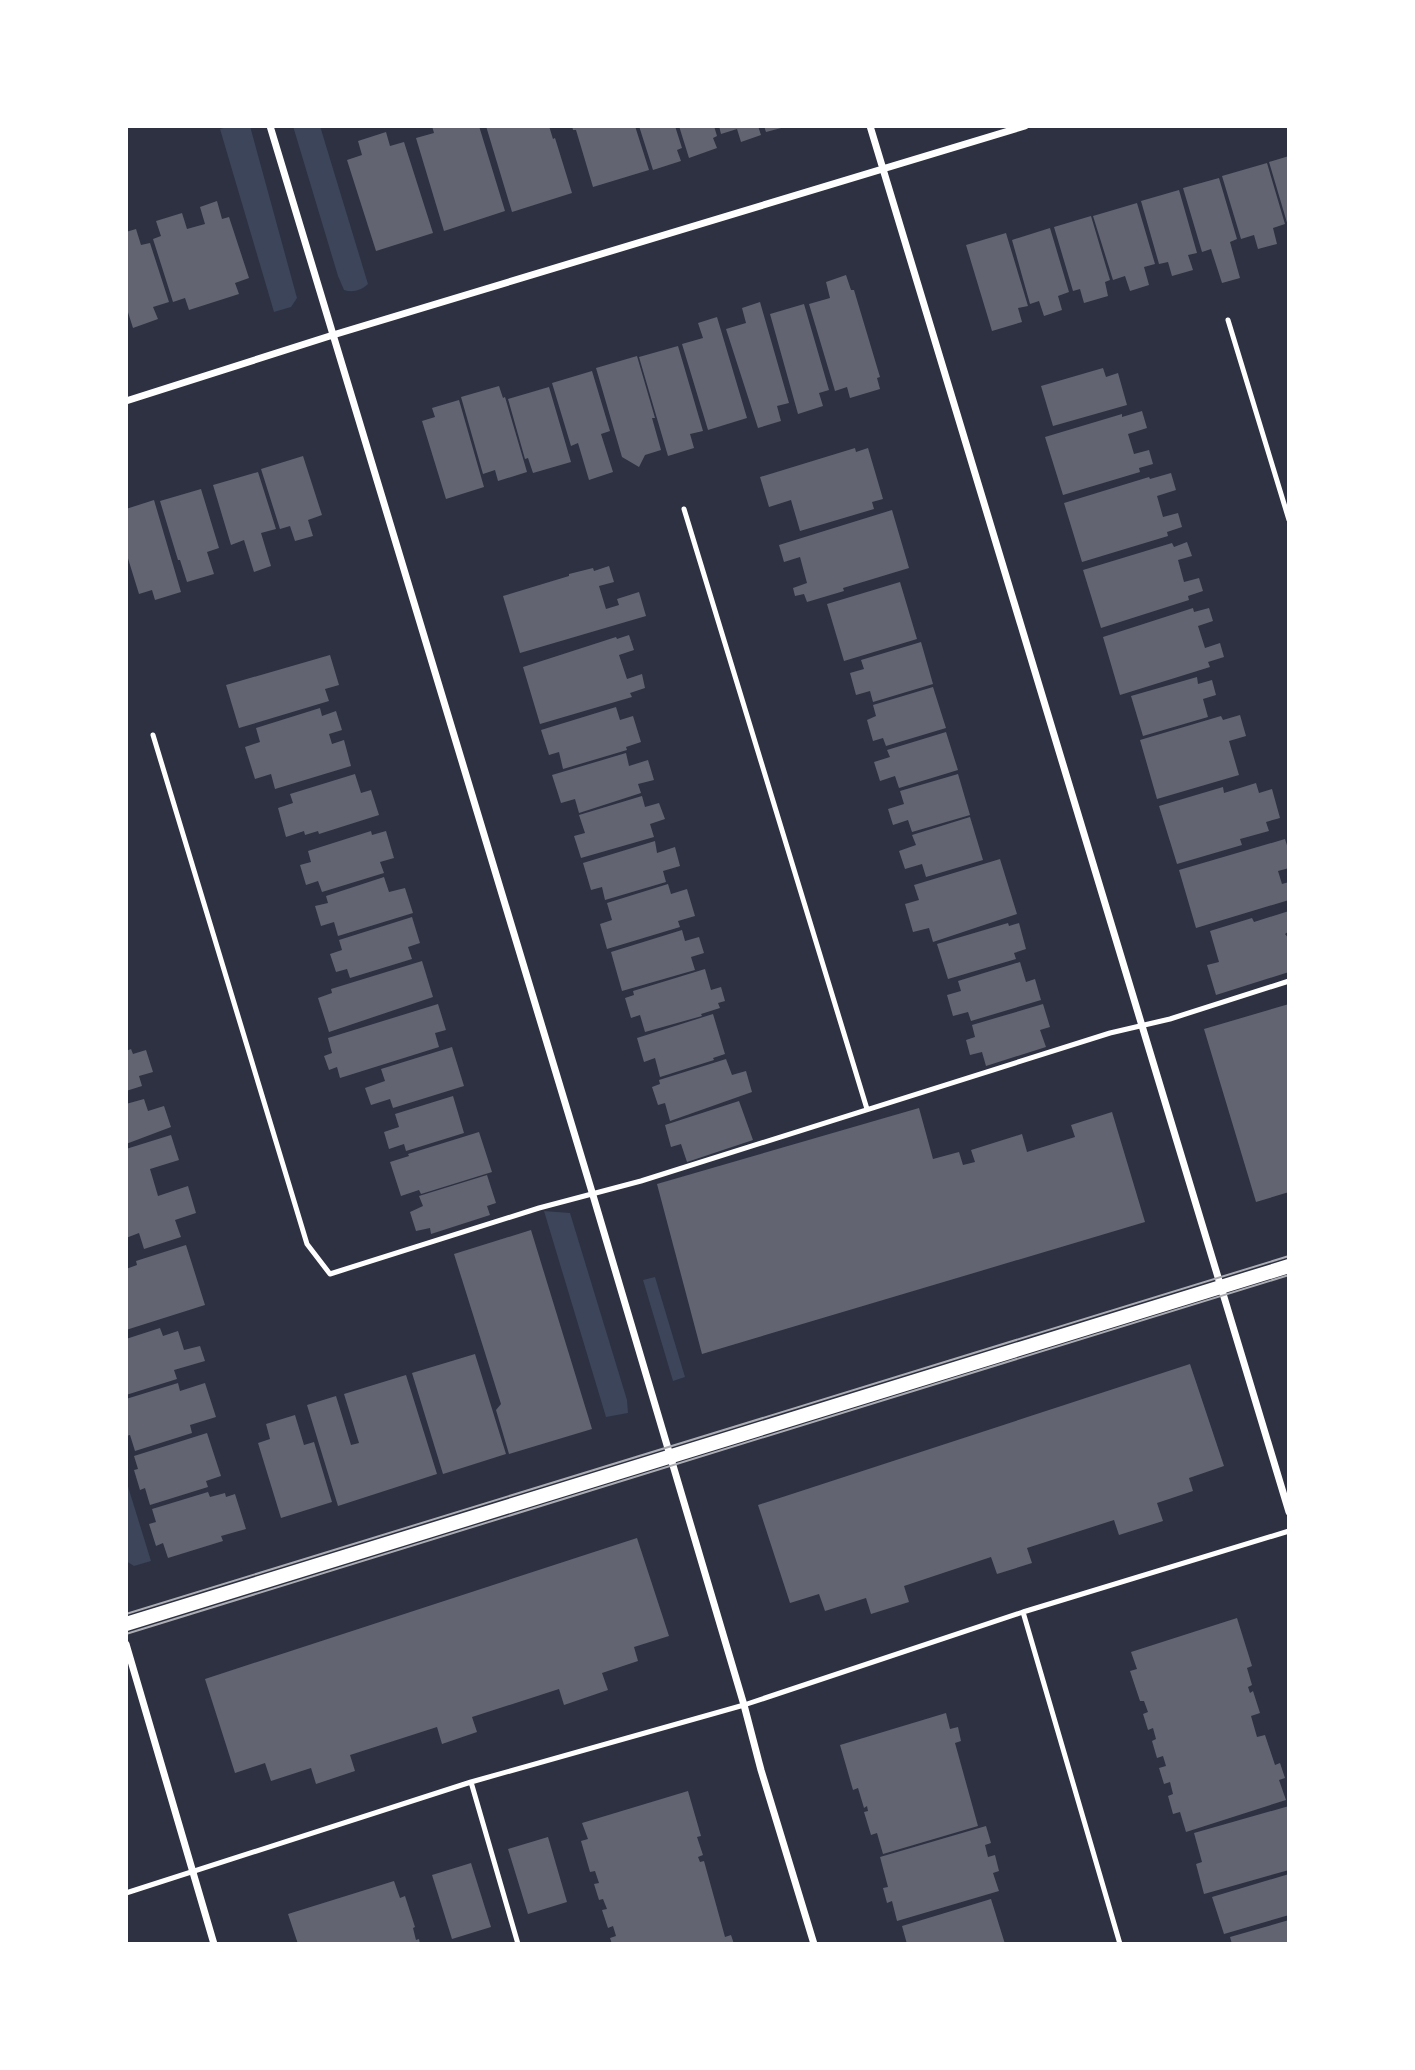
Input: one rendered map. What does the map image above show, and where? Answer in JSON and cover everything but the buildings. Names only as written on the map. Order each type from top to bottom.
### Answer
[{"type":"main road","points":[[126,1624],[1289,1266]]},
{"type":"street","points":[[270,126],[592,1192],[814,1944]]},
{"type":"street","points":[[870,126],[1289,1512]]},
{"type":"street","points":[[126,401],[333,335],[1025,126]]},
{"type":"street","points":[[126,1644],[214,1944]]},
{"type":"lane","points":[[1228,320],[1289,520]]},
{"type":"lane","points":[[684,509],[866,1109]]},
{"type":"lane","points":[[153,735],[307,1244],[330,1274],[592,1192],[640,1181],[1110,1033],[1289,981]]},
{"type":"lane","points":[[126,1893],[471,1782],[744,1705],[1023,1612],[1289,1531]]},
{"type":"lane","points":[[1023,1612],[1120,1944]]},
{"type":"lane","points":[[471,1782],[518,1944]]},
{"type":"shaded area","points":[[250,126],[297,298],[291,307],[274,312],[220,129]]},
{"type":"shaded area","points":[[293,126],[320,126],[368,284],[360,289],[344,290],[338,276]]},
{"type":"shaded area","points":[[544,1211],[570,1213],[627,1400],[628,1413],[606,1417]]},
{"type":"shaded area","points":[[655,1277],[685,1377],[673,1381],[643,1280]]},
{"type":"shaded area","points":[[126,1480],[151,1561],[134,1566],[126,1561]]},
{"type":"tram line","points":[[126,1614],[1289,1256]]},
{"type":"tram line","points":[[126,1634],[1289,1275]]}]
